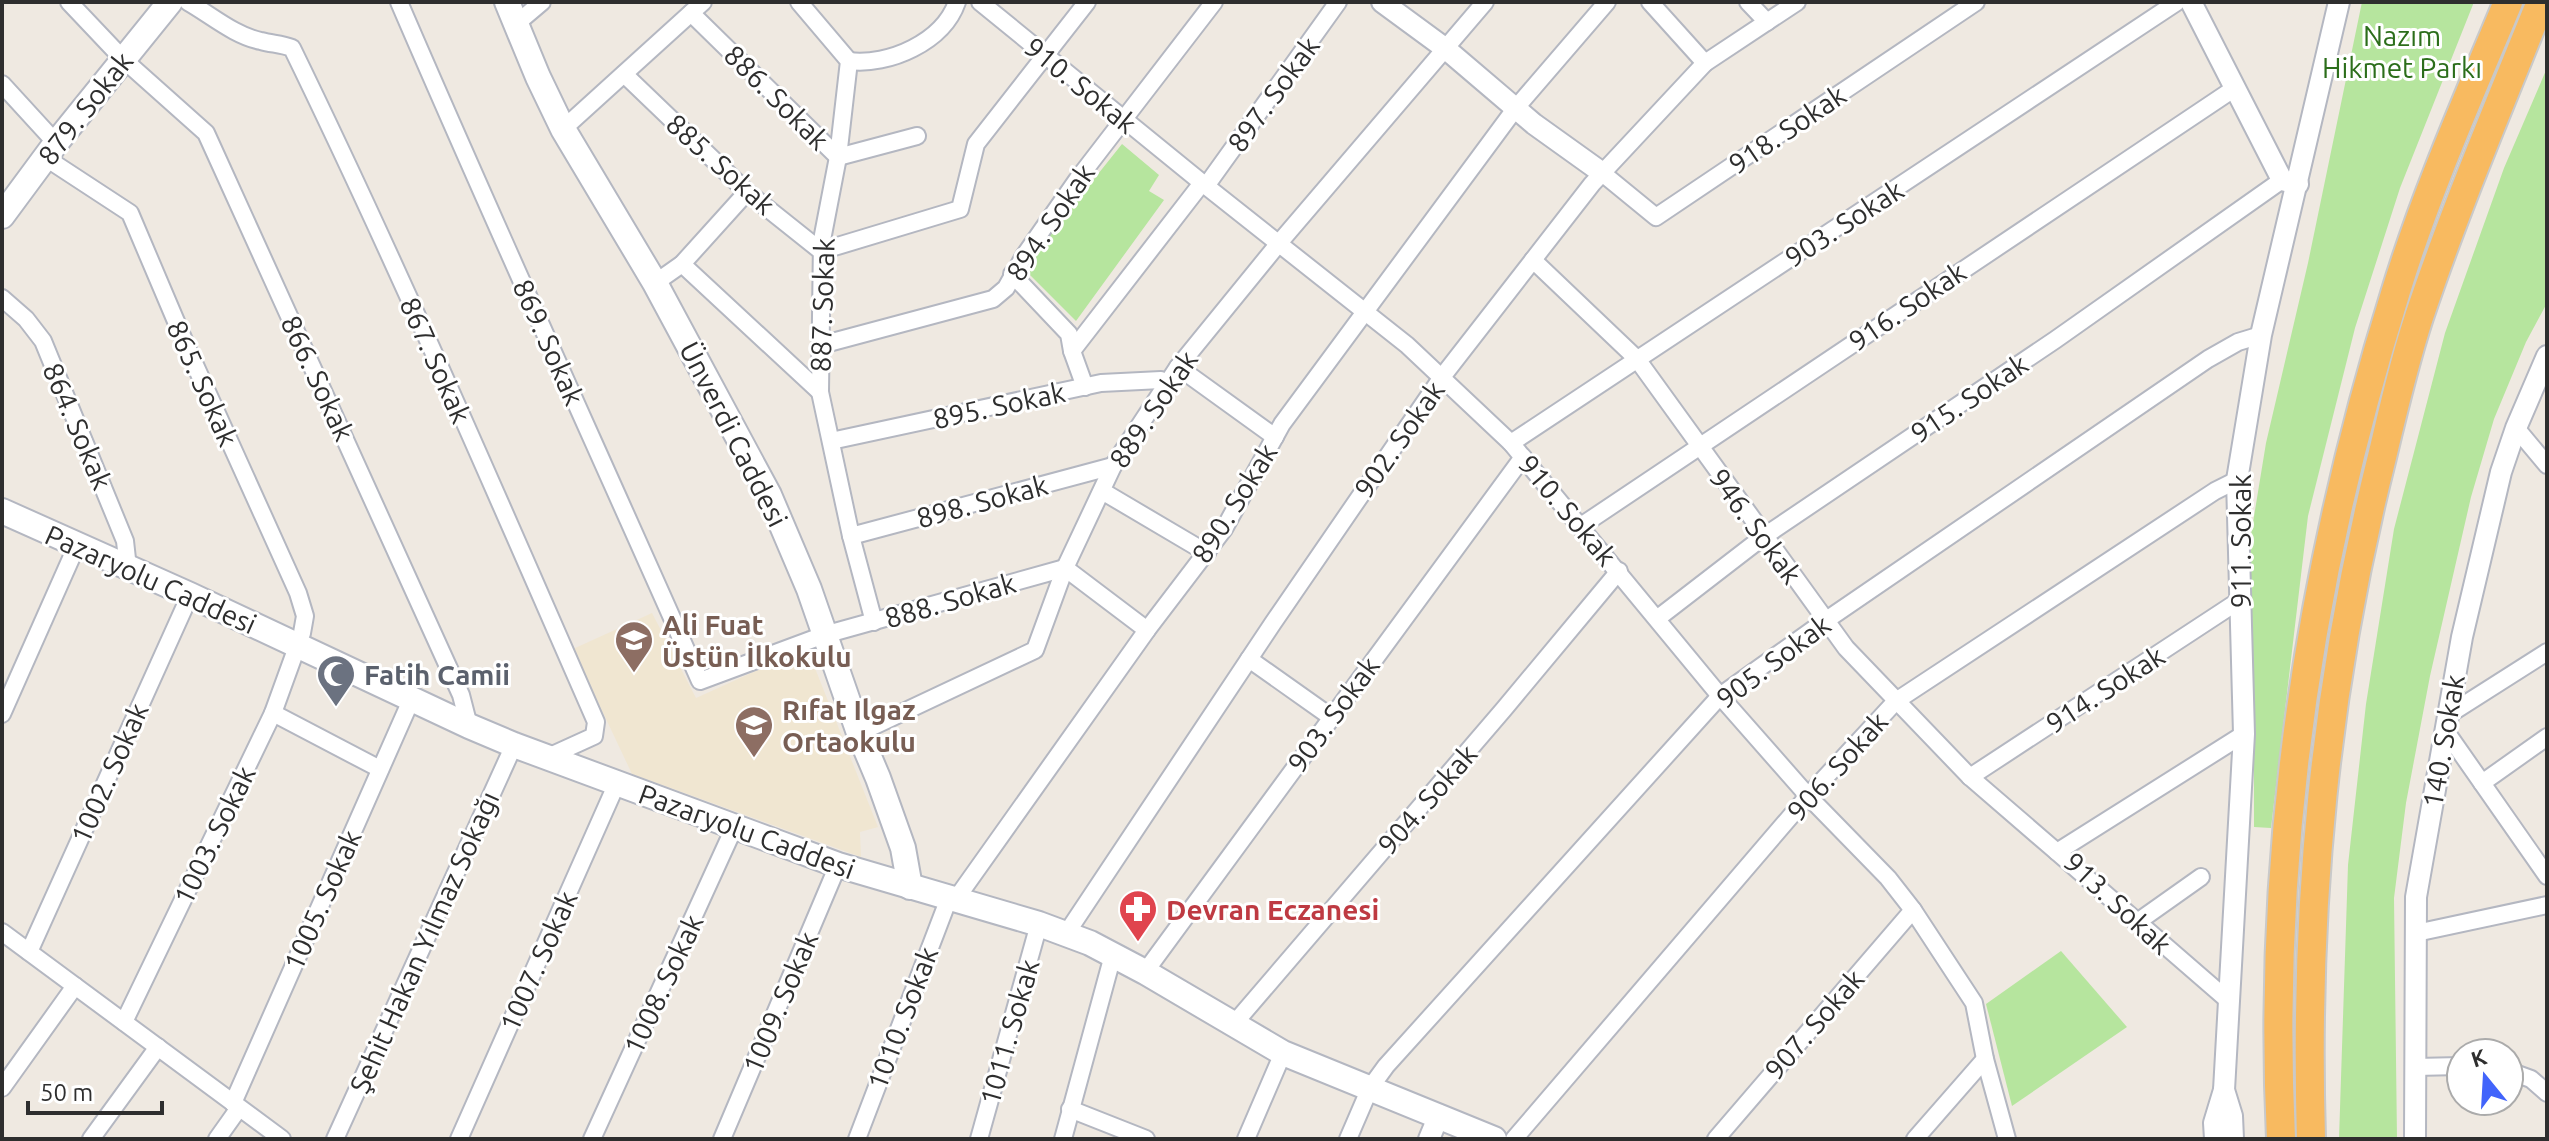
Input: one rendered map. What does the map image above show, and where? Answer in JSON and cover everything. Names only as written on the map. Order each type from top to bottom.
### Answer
[{"type":"highway","points":[[2281,1139],[2279,926],[2299,717],[2324,572],[2341,495],[2395,292],[2508,2]]},
{"type":"highway","points":[[2311,1139],[2309,970],[2319,819],[2328,728],[2361,543],[2419,319],[2541,2]]},
{"type":"main road","name":"879. Sokak","points":[[2,216],[170,2]]},
{"type":"main road","name":"Ünverdi Caddesi","points":[[511,13],[563,129],[655,283],[769,495],[809,589],[903,848],[910,887]]},
{"type":"main road","name":"Pazaryolu Caddesi","points":[[2,511],[514,745],[838,865],[1066,934],[1145,972],[1283,1053],[1494,1139]]},
{"type":"street","name":"866. Sokak","points":[[69,2],[123,59],[206,133],[448,667],[466,709],[469,726]]},
{"type":"street","name":"867. Sokak","points":[[188,2],[239,33],[292,48],[320,104],[439,364],[596,722],[594,736],[550,756]]},
{"type":"street","name":"869. Sokak","points":[[399,2],[492,219],[534,306],[700,681]]},
{"type":"street","points":[[511,13],[542,2]]},
{"type":"street","points":[[807,5],[849,61],[869,64],[931,38],[951,18],[957,2]]},
{"type":"street","name":"910. Sokak","points":[[980,2],[1044,57],[1407,345],[1511,443],[1720,696],[1808,796],[1888,878],[1913,910],[1974,1003],[1985,1059],[2007,1139]]},
{"type":"street","points":[[821,251],[960,209],[976,144],[1087,2]]},
{"type":"street","name":"894. Sokak","points":[[821,345],[993,299],[1006,288],[1012,274],[1077,180],[1214,2]]},
{"type":"street","name":"897. Sokak","points":[[1072,351],[1204,184],[1338,2]]},
{"type":"street","points":[[1382,2],[1446,49],[1515,109],[1601,172]]},
{"type":"street","name":"889. Sokak","points":[[859,733],[1035,650],[1065,568],[1113,466],[1178,367],[1279,243],[1485,2]]},
{"type":"street","name":"890. Sokak","points":[[952,899],[1224,529],[1275,437],[1364,311],[1515,109],[1607,2]]},
{"type":"street","points":[[1650,2],[1705,63]]},
{"type":"street","points":[[1748,2],[1767,22]]},
{"type":"street","name":"902. Sokak","points":[[1066,934],[1442,377],[1601,172],[1705,63],[1797,2]]},
{"type":"street","name":"918. Sokak","points":[[1601,172],[1656,217],[1976,2]]},
{"type":"street","name":"903. Sokak","points":[[1511,443],[2177,2]]},
{"type":"street","points":[[2191,2],[2235,88],[2290,182]]},
{"type":"street","name":"911. Sokak","points":[[2215,1139],[2214,1123],[2224,1090],[2244,734],[2237,480],[2290,182],[2339,2]]},
{"type":"street","points":[[563,129],[697,7]]},
{"type":"street","name":"886. Sokak","points":[[697,7],[838,157],[917,136]]},
{"type":"street","name":"887. Sokak","points":[[849,61],[838,157],[821,251],[820,392],[851,536],[874,622]]},
{"type":"street","name":"885. Sokak","points":[[624,74],[747,192],[821,251]]},
{"type":"street","name":"865. Sokak","points":[[2,84],[51,151],[130,213],[298,593],[305,616],[298,646]]},
{"type":"street","name":"916. Sokak","points":[[1581,526],[1697,445],[2235,88]]},
{"type":"street","name":"915. Sokak","points":[[1658,618],[1763,537],[2290,182]]},
{"type":"street","points":[[655,283],[682,264],[747,192]]},
{"type":"street","name":"946. Sokak","points":[[1533,260],[1637,359],[1846,648],[1970,777],[2057,852]]},
{"type":"street","points":[[682,264],[820,392]]},
{"type":"street","points":[[1012,274],[1069,334],[1085,387]]},
{"type":"street","name":"864. Sokak","points":[[2,298],[26,319],[43,341],[125,541],[128,568]]},
{"type":"street","name":"905. Sokak","points":[[1348,1139],[1370,1088],[1386,1066],[1720,696],[2208,359],[2238,342],[2261,335]]},
{"type":"street","name":"140. Sokak","points":[[2415,1139],[2416,897],[2469,607],[2501,472],[2547,356]]},
{"type":"street","points":[[1178,367],[1275,437]]},
{"type":"street","name":"895. Sokak","points":[[831,441],[1085,387],[1161,380],[1168,383]]},
{"type":"street","points":[[2516,428],[2547,465]]},
{"type":"street","name":"903. Sokak","points":[[1145,972],[1523,457]]},
{"type":"street","name":"898. Sokak","points":[[851,536],[1113,466]]},
{"type":"street","name":"906. Sokak","points":[[1514,1139],[1808,796],[1896,701],[2215,491],[2237,480]]},
{"type":"street","points":[[1102,491],[1207,553]]},
{"type":"street","points":[[2,714],[77,545]]},
{"type":"street","name":"888. Sokak","points":[[700,681],[824,635],[1065,568]]},
{"type":"street","points":[[1065,568],[1147,630]]},
{"type":"street","name":"904. Sokak","points":[[1233,1025],[1619,571]]},
{"type":"street","name":"1002. Sokak","points":[[29,952],[190,595]]},
{"type":"street","name":"914. Sokak","points":[[1970,777],[2240,600]]},
{"type":"street","name":"1003. Sokak","points":[[124,1022],[273,713],[298,646]]},
{"type":"street","points":[[2547,673],[2542,655],[2447,722],[2482,783],[2547,876]]},
{"type":"street","points":[[1249,659],[1331,717]]},
{"type":"street","name":"1005. Sokak","points":[[217,1139],[236,1105],[412,698]]},
{"type":"street","points":[[273,713],[380,769]]},
{"type":"street","name":"913. Sokak","points":[[2230,1002],[2057,852],[2244,734]]},
{"type":"street","points":[[2482,783],[2547,737]]},
{"type":"street","name":"Şehit Hakan Yılmaz Sokağı","points":[[335,1139],[514,745]]},
{"type":"street","name":"1007. Sokak","points":[[459,1139],[617,783]]},
{"type":"street","name":"1008. Sokak","points":[[592,1139],[734,828]]},
{"type":"street","name":"1009. Sokak","points":[[722,1139],[838,865]]},
{"type":"street","points":[[2136,923],[2201,877]]},
{"type":"street","name":"1010. Sokak","points":[[857,1139],[952,899]]},
{"type":"street","points":[[2416,933],[2547,905]]},
{"type":"street","name":"907. Sokak","points":[[1716,1139],[1913,910]]},
{"type":"street","name":"1011. Sokak","points":[[979,1139],[1039,924]]},
{"type":"street","points":[[2,932],[282,1139]]},
{"type":"street","points":[[1063,1139],[1113,955]]},
{"type":"street","points":[[2,1088],[75,986]]},
{"type":"street","points":[[91,1139],[158,1047]]},
{"type":"street","points":[[1246,1139],[1283,1053]]},
{"type":"street","points":[[1915,1139],[1985,1059]]},
{"type":"street","points":[[2415,1067],[2445,1066]]},
{"type":"street","points":[[2525,1077],[2547,1093]]},
{"type":"street","name":"911. Sokak","points":[[2224,1090],[2232,1116],[2233,1139]]},
{"type":"street","points":[[1070,1109],[1146,1139]]},
{"type":"street","points":[[1429,1139],[1439,1115]]},
{"type":"shaded area","name":"Rıfat Ilgaz Ortaokulu","points":[[652,613],[696,698],[807,648],[878,827],[860,832],[861,857],[632,774],[573,649]]},
{"type":"green space","name":"Nazım Hikmet Parkı","points":[[2362,2],[2474,2],[2400,188],[2355,328],[2308,516],[2271,828],[2254,827],[2254,683],[2248,553],[2266,443],[2308,263]]},
{"type":"green space","points":[[2547,68],[2547,303],[2526,342],[2494,419],[2471,497],[2430,676],[2406,803],[2394,898],[2397,1139],[2339,1139],[2348,865],[2366,704],[2394,529],[2445,333],[2504,168]]},
{"type":"green space","points":[[1122,144],[1159,175],[1149,191],[1164,200],[1076,321],[1023,268]]},
{"type":"green space","points":[[2061,951],[2127,1027],[2012,1106],[1986,1004]]},
{"type":"place","name":"Ali Fuat Üstün İlkokulu","points":[[634,674]]},
{"type":"place","name":"Fatih Camii","points":[[336,708]]},
{"type":"place","name":"Rıfat Ilgaz Ortaokulu","points":[[754,759]]},
{"type":"place","name":"Devran Eczanesi","points":[[1138,943]]}]
